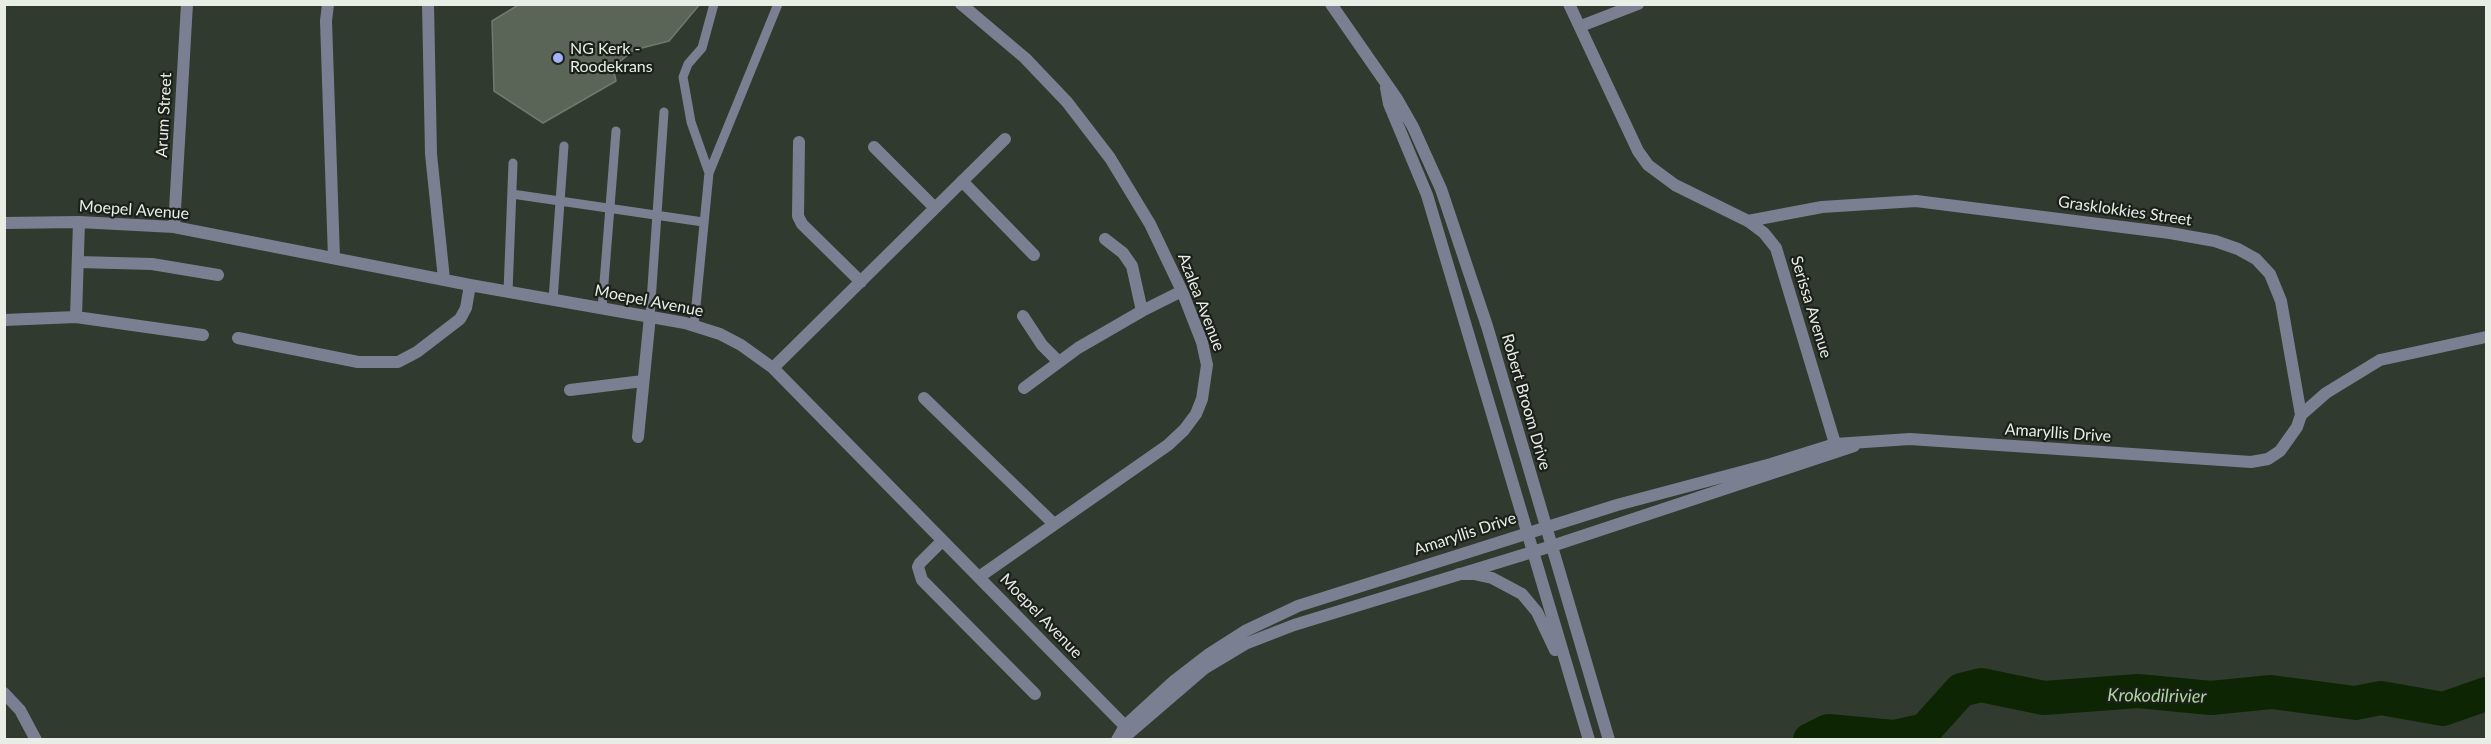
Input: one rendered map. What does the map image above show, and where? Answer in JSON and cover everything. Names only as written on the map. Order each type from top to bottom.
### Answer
[{"type":"street","name":"Arum Street","points":[[174,227],[187,4]]},
{"type":"street","points":[[328,4],[326,44],[334,258]]},
{"type":"street","points":[[429,4],[431,154],[444,279]]},
{"type":"street","name":"Azalea Avenue","points":[[961,4],[1024,58],[1090,130],[1121,174],[1144,214],[1182,291],[1202,342],[1207,365],[1206,382],[1196,414],[1168,445],[979,577]]},
{"type":"street","name":"Robert Broom Drive","points":[[1331,4],[1396,99],[1425,153],[1462,244],[1609,740]]},
{"type":"street","name":"Serissa Avenue","points":[[1569,4],[1638,151],[1648,165],[1675,185],[1748,220],[1764,233],[1776,248],[1837,448]]},
{"type":"street","points":[[1581,26],[1638,4]]},
{"type":"street","name":"Robert Broom Drive","points":[[1385,86],[1389,104],[1427,195],[1565,666],[1589,740]]},
{"type":"street","points":[[773,368],[1005,139]]},
{"type":"street","points":[[799,142],[798,216],[802,224],[861,282]]},
{"type":"street","points":[[874,147],[935,208]]},
{"type":"street","points":[[962,181],[1034,255]]},
{"type":"street","name":"Grasklokkies Street","points":[[1748,220],[1822,207],[1916,201],[2146,230],[2222,243],[2256,260],[2270,274],[2281,301],[2301,415]]},
{"type":"street","name":"Moepel Avenue","points":[[4,223],[79,222],[174,227],[470,285],[650,316],[720,334],[741,345],[773,368],[1129,728]]},
{"type":"street","points":[[76,317],[79,222]]},
{"type":"street","points":[[1105,239],[1123,253],[1132,266],[1142,311]]},
{"type":"street","points":[[78,262],[152,264],[218,275]]},
{"type":"street","points":[[238,338],[358,362],[398,362],[417,352],[460,319],[466,309],[470,285]]},
{"type":"street","points":[[1024,388],[1058,361],[1142,311],[1182,291]]},
{"type":"street","points":[[638,437],[650,316]]},
{"type":"street","points":[[1023,316],[1042,345],[1058,361]]},
{"type":"street","points":[[4,320],[76,317],[203,335]]},
{"type":"street","points":[[2301,415],[2326,393],[2380,360],[2487,337]]},
{"type":"street","points":[[570,390],[643,381]]},
{"type":"street","points":[[924,398],[1054,524]]},
{"type":"street","name":"Amaryllis Drive","points":[[1118,740],[1174,681],[1209,654],[1277,615],[1298,606],[1545,526],[1863,442],[1910,439],[2251,462],[2268,459],[2280,451],[2297,427],[2301,415]]},
{"type":"street","name":"Amaryllis Drive","points":[[1129,728],[1205,668],[1245,644],[1356,604],[1552,546],[1837,448]]},
{"type":"street","points":[[942,541],[920,563],[918,567],[922,580],[1035,694]]},
{"type":"street","points":[[1459,574],[1474,574],[1492,578],[1522,594],[1537,612],[1565,666]]},
{"type":"street","points":[[4,693],[20,710],[36,740]]},
{"type":"lane","points":[[709,172],[691,122],[684,77],[688,64],[702,48],[714,4]]},
{"type":"lane","points":[[694,326],[709,172],[777,8],[768,4]]},
{"type":"lane","points":[[650,316],[664,112]]},
{"type":"lane","points":[[602,308],[616,130]]},
{"type":"lane","points":[[553,300],[564,146]]},
{"type":"lane","points":[[508,292],[513,163]]},
{"type":"lane","points":[[512,194],[703,222]]},
{"type":"building","name":"NG Kerk - Roodekrans","points":[[520,4],[700,4],[669,41],[634,50],[613,67],[616,81],[543,123],[494,91],[492,21]]},
{"type":"waterway","name":"Krokodilrivier","points":[[1810,740],[1828,731],[1894,737],[1925,730],[1961,690],[1981,685],[2044,698],[2138,691],[2211,698],[2271,692],[2355,703],[2381,698],[2443,709],[2486,694]]},
{"type":"place","name":"NG Kerk - Roodekrans","points":[[558,58]]}]
